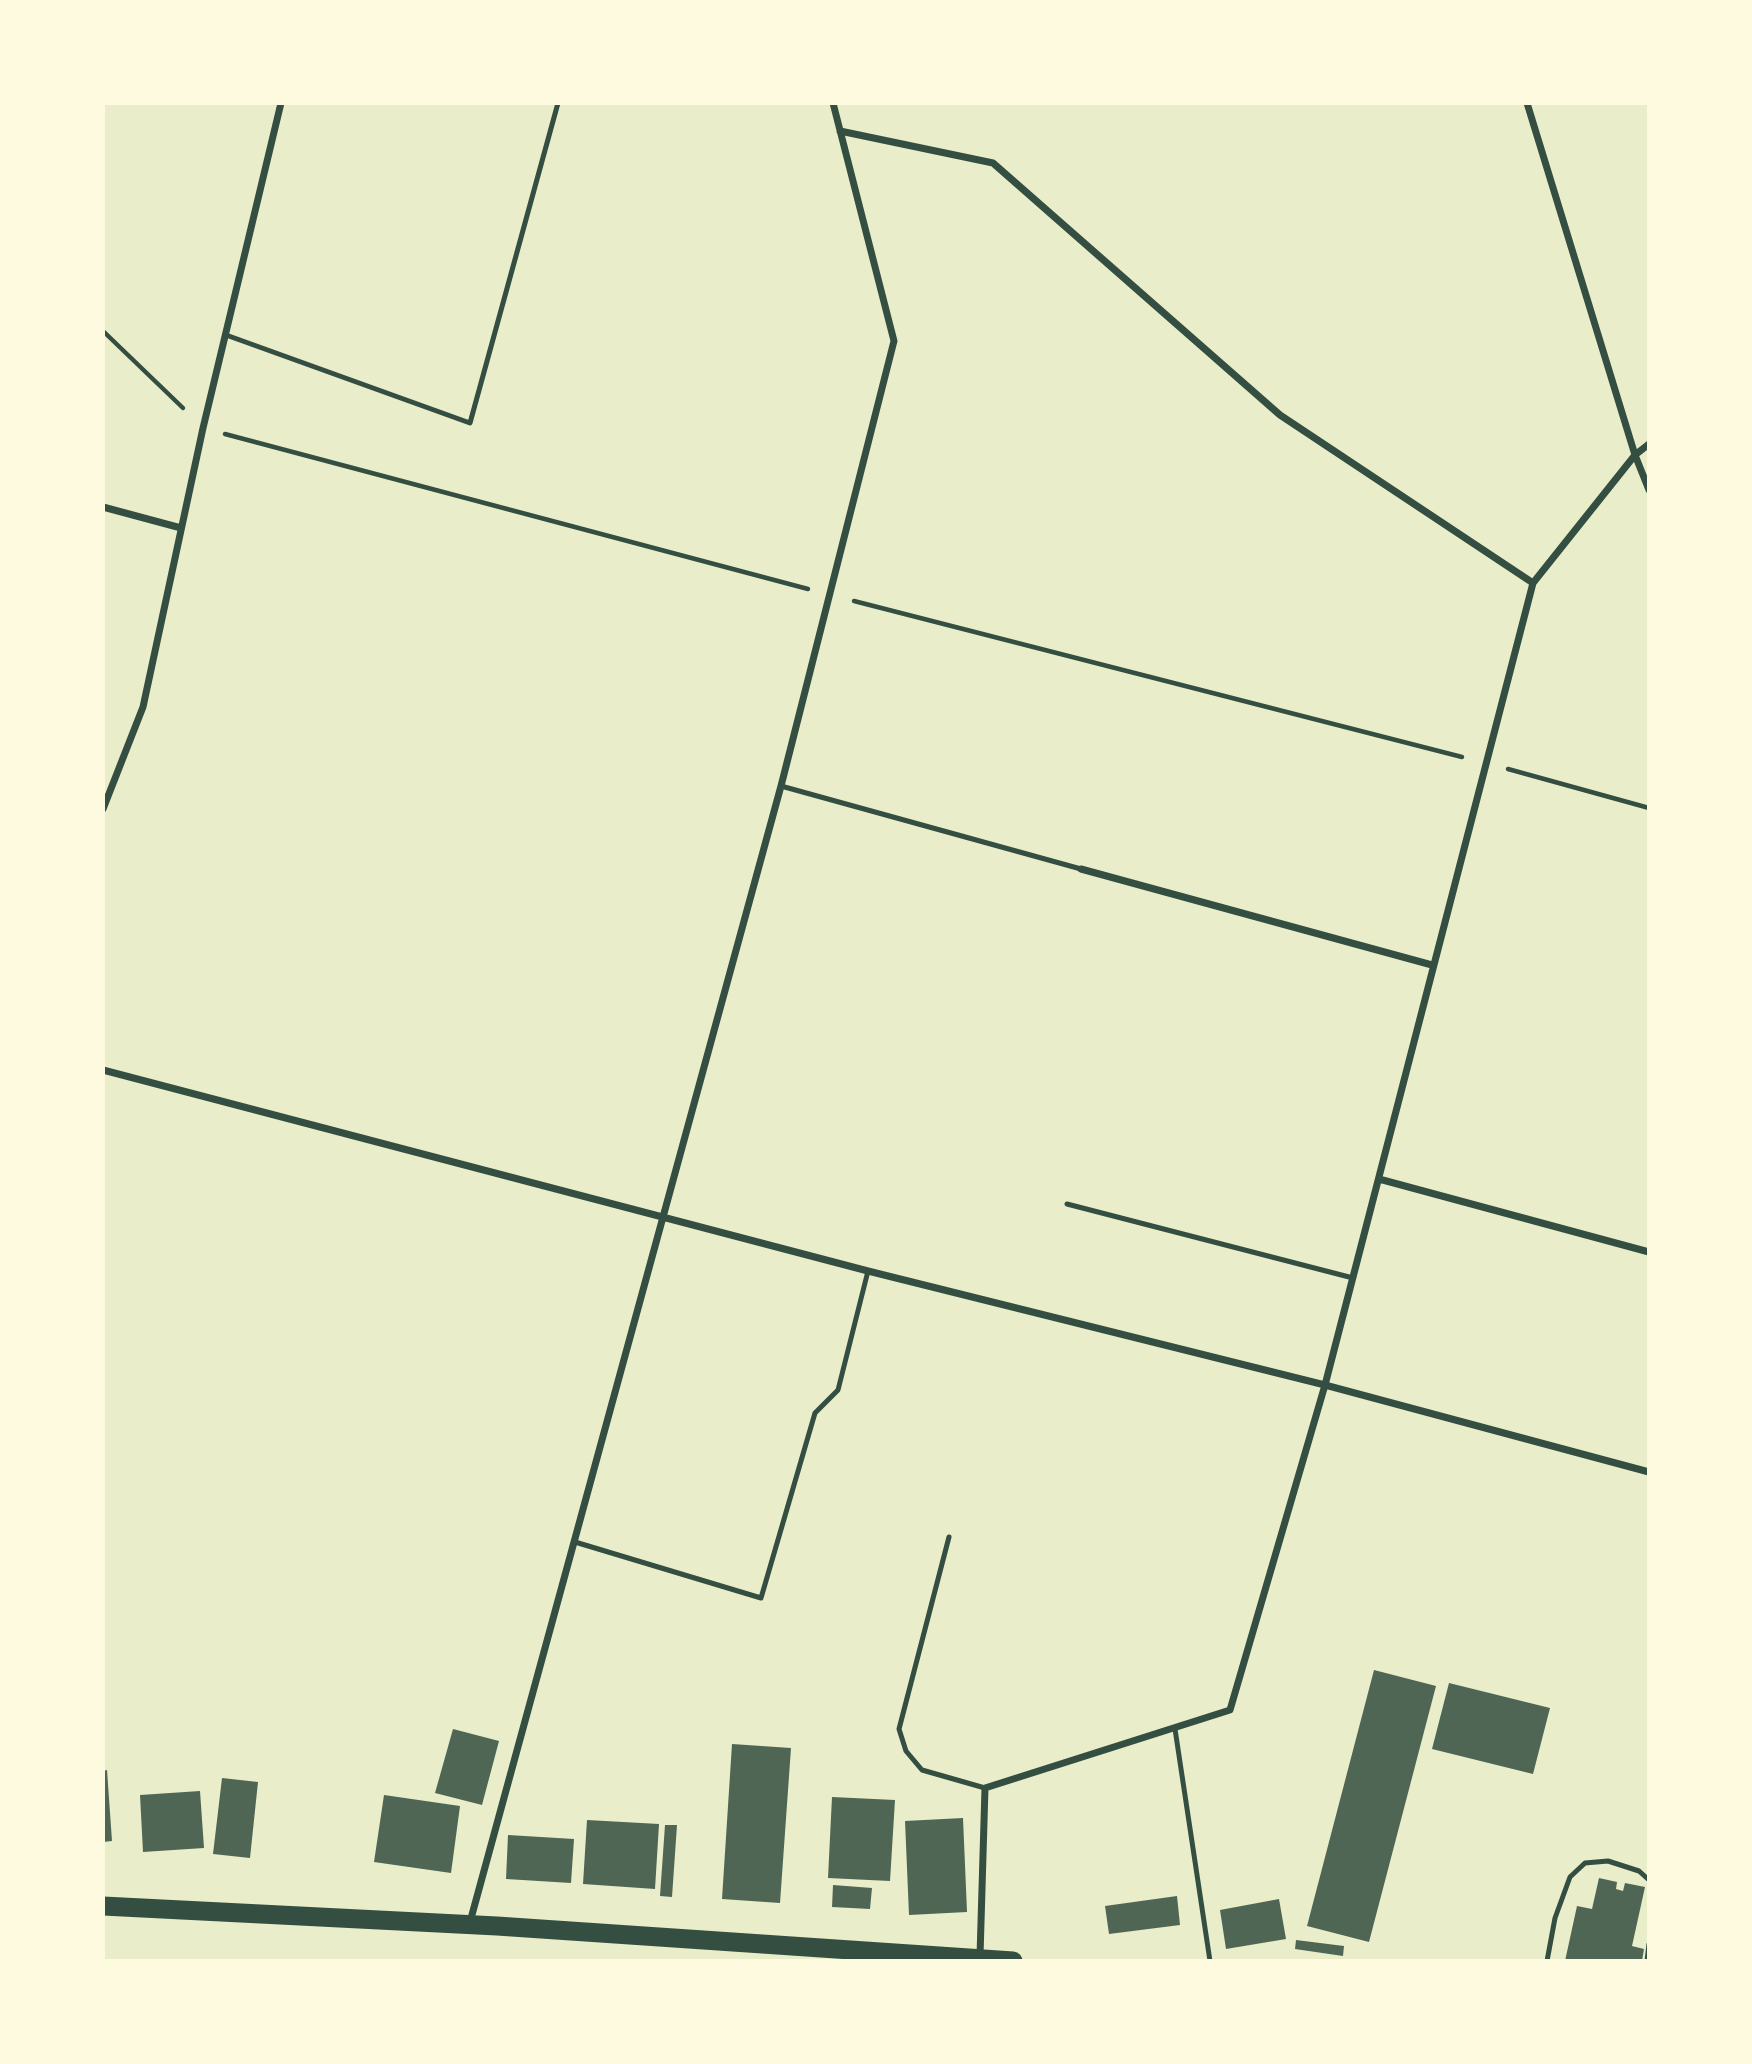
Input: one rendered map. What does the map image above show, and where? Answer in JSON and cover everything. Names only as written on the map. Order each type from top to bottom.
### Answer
[{"type":"highway","points":[[103,1906],[469,1925],[1013,1961]]},
{"type":"street","points":[[103,809],[144,707],[203,428],[281,103]]},
{"type":"street","points":[[469,1925],[781,786],[894,341],[833,103]]},
{"type":"street","points":[[1527,103],[1635,455],[1649,490]]},
{"type":"street","points":[[840,131],[993,163],[1280,415],[1533,583]]},
{"type":"street","points":[[980,1958],[985,1788],[1230,1710],[1325,1385],[1533,583],[1635,455],[1649,444]]},
{"type":"street","points":[[103,507],[181,528]]},
{"type":"street","points":[[1081,869],[1432,965]]},
{"type":"street","points":[[103,1070],[868,1271],[1325,1385],[1649,1472]]},
{"type":"street","points":[[1379,1179],[1649,1252]]},
{"type":"lane","points":[[226,335],[470,423],[558,103]]},
{"type":"lane","points":[[781,786],[1081,869]]},
{"type":"lane","points":[[1068,1204],[1353,1278]]},
{"type":"lane","points":[[575,1542],[761,1598],[815,1413],[838,1390],[868,1271]]},
{"type":"lane","points":[[948,1537],[899,1730],[906,1751],[922,1770],[985,1788]]},
{"type":"lane","points":[[1175,1729],[1210,1961]]},
{"type":"lane","points":[[1547,1961],[1555,1918],[1570,1877],[1585,1863],[1608,1861],[1639,1871],[1649,1881]]},
{"type":"lane","points":[[1647,1961],[1649,1944]]},
{"type":"path","points":[[103,331],[203,428],[830,595],[1649,808]]},
{"type":"building","points":[[1374,1670],[1436,1686],[1369,1942],[1307,1926]]},
{"type":"building","points":[[1449,1683],[1550,1708],[1533,1774],[1432,1749]]},
{"type":"building","points":[[453,1729],[499,1741],[482,1805],[435,1793]]},
{"type":"building","points":[[732,1744],[791,1748],[780,1903],[722,1899]]},
{"type":"building","points":[[107,1770],[112,1841],[103,1842],[103,1771]]},
{"type":"building","points":[[222,1778],[258,1782],[250,1858],[213,1854]]},
{"type":"building","points":[[200,1791],[204,1848],[143,1852],[140,1795]]},
{"type":"building","points":[[384,1795],[460,1806],[451,1873],[374,1862]]},
{"type":"building","points":[[832,1797],[895,1800],[890,1881],[828,1878]]},
{"type":"building","points":[[963,1818],[967,1912],[909,1915],[905,1821]]},
{"type":"building","points":[[587,1820],[659,1824],[655,1889],[583,1884]]},
{"type":"building","points":[[665,1825],[677,1825],[672,1897],[660,1896]]},
{"type":"building","points":[[508,1835],[574,1839],[571,1883],[506,1879]]},
{"type":"building","points":[[1599,1878],[1617,1882],[1616,1889],[1623,1891],[1625,1883],[1645,1887],[1632,1946],[1644,1949],[1642,1961],[1565,1961],[1577,1906],[1592,1909]]},
{"type":"building","points":[[833,1885],[872,1888],[870,1909],[832,1907]]},
{"type":"building","points":[[1177,1896],[1180,1925],[1109,1934],[1105,1906]]},
{"type":"building","points":[[1279,1899],[1286,1939],[1226,1949],[1220,1910]]},
{"type":"building","points":[[1296,1940],[1344,1946],[1343,1956],[1295,1949]]}]
